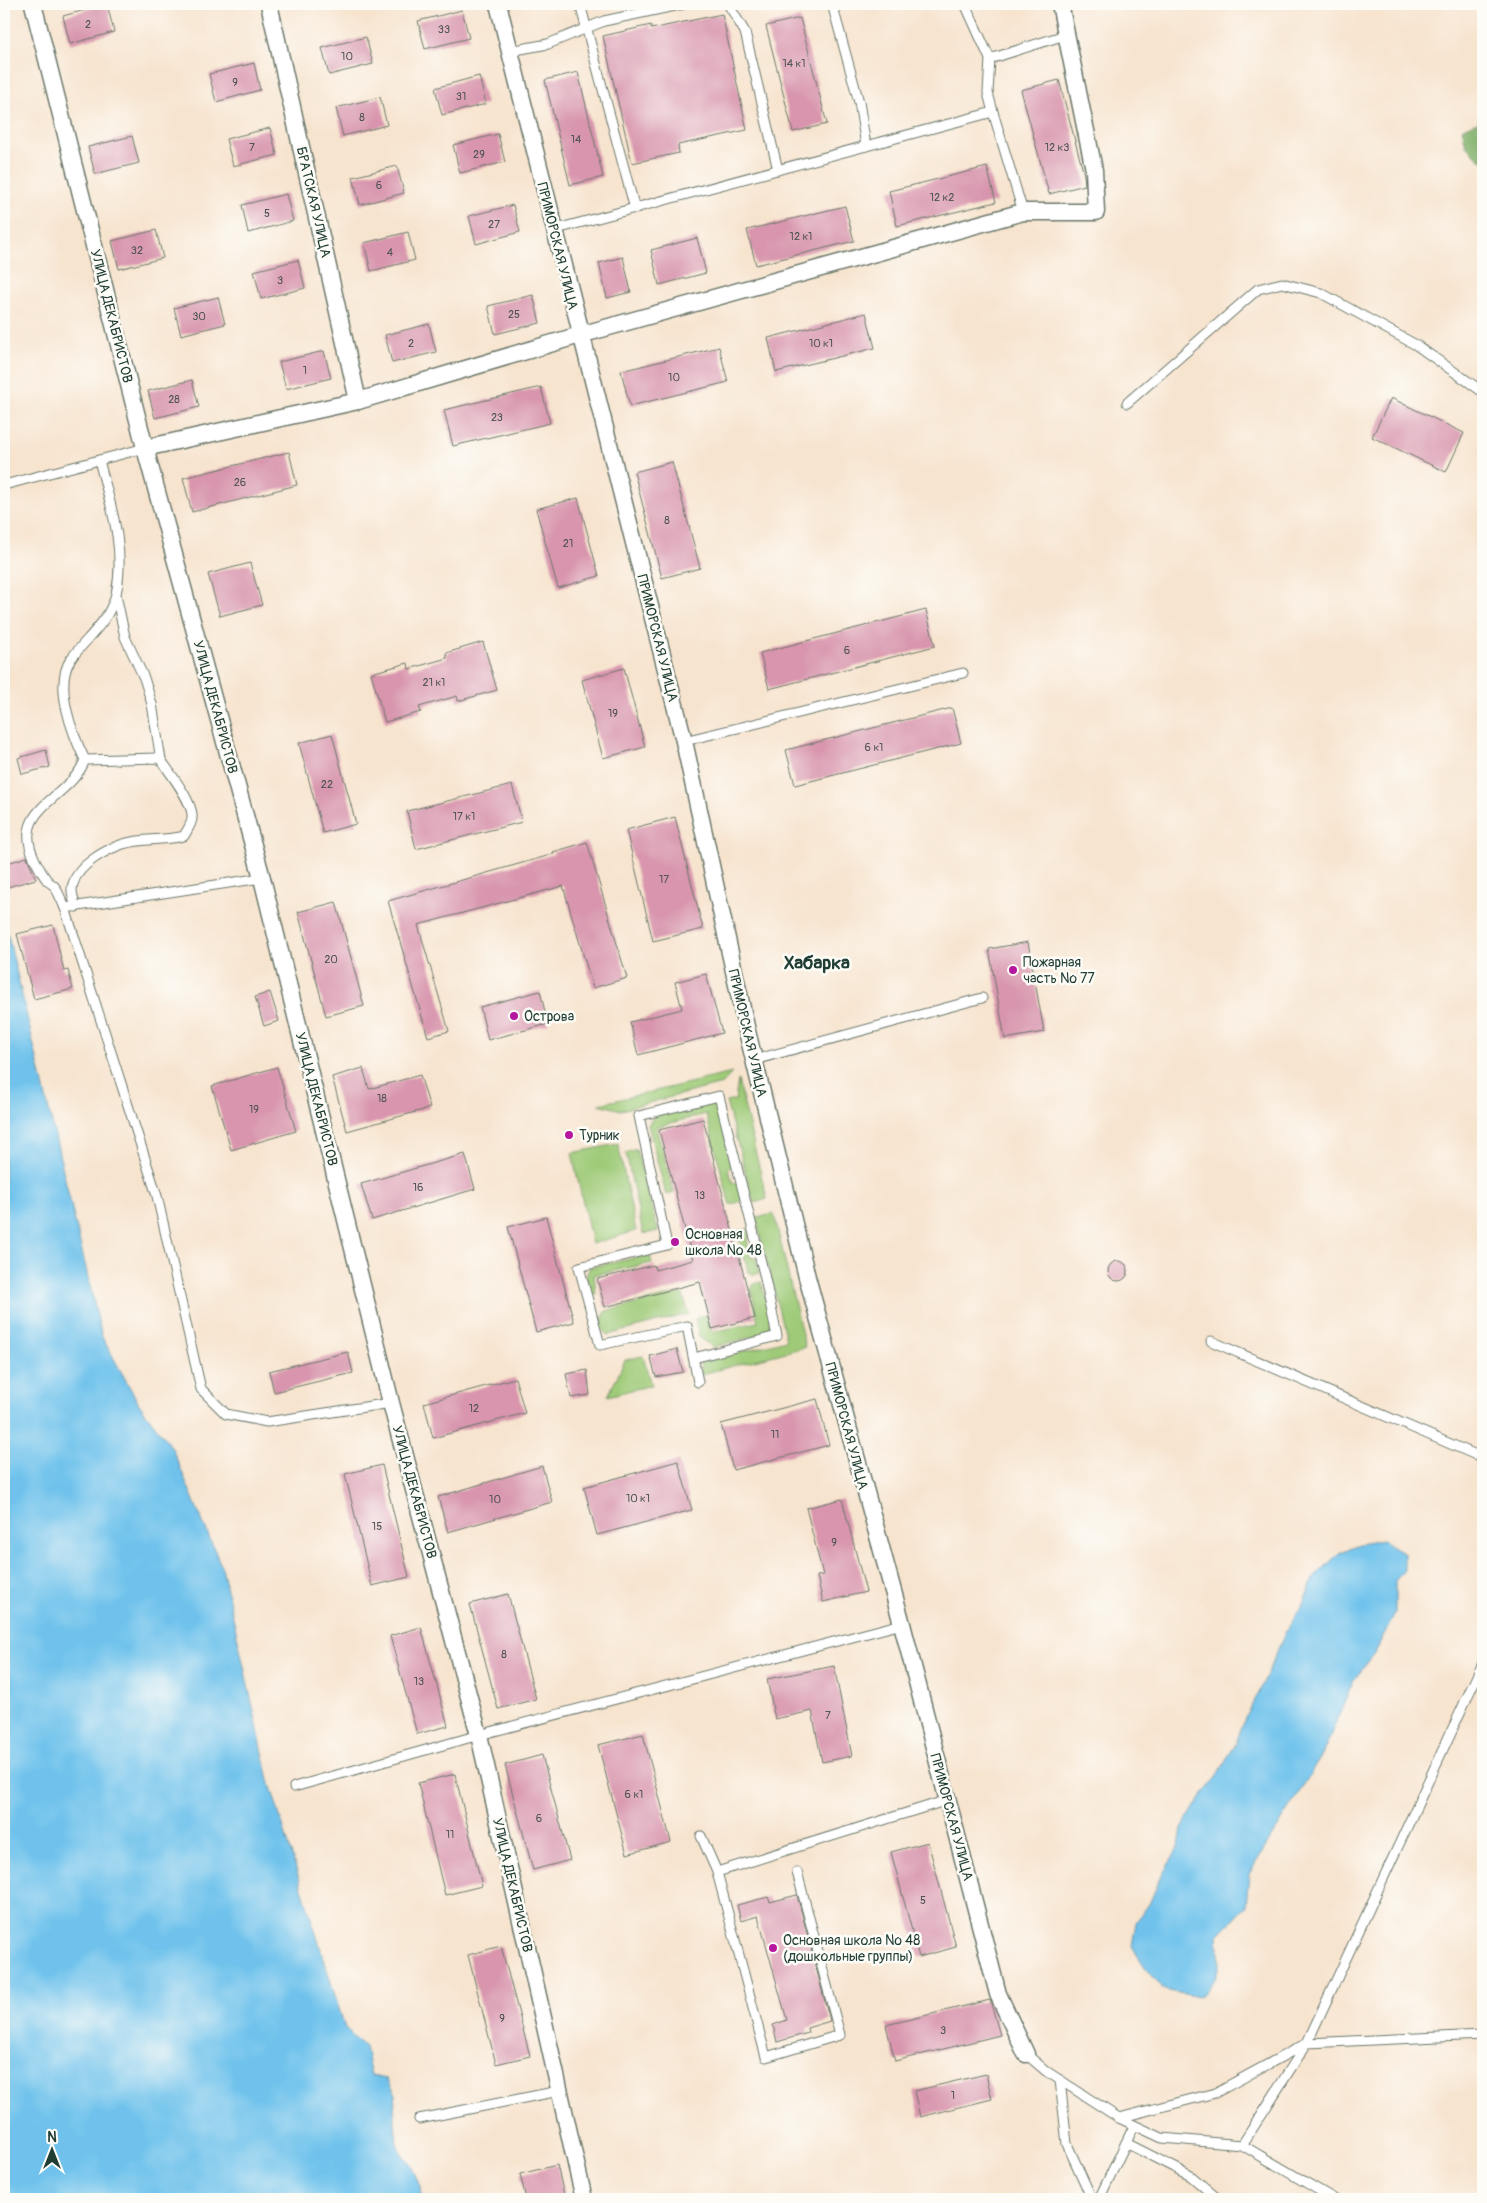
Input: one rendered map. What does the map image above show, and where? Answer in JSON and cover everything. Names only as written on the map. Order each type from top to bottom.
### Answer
[{"type":"street","name":"УЛИЦА ДЕКАБРИСТОВ","points":[[33,4],[145,448],[262,878],[391,1403],[479,1735],[584,2199]]},
{"type":"street","name":"БРАТСКАЯ УЛИЦА","points":[[269,4],[358,401]]},
{"type":"street","name":"ПРИМОРСКАЯ УЛИЦА","points":[[498,4],[553,230],[684,741],[754,1060],[807,1277],[902,1624],[998,1994],[1026,2054]]},
{"type":"street","points":[[145,448],[358,401],[580,335],[1023,212],[1096,212],[1094,170],[1068,34],[1060,4]]},
{"type":"lane","points":[[580,4],[635,209]]},
{"type":"lane","points":[[510,51],[548,44],[604,21],[684,4]]},
{"type":"lane","points":[[728,4],[745,32],[778,170]]},
{"type":"lane","points":[[832,4],[859,102],[866,146]]},
{"type":"lane","points":[[965,4],[990,59],[988,93],[1023,212]]},
{"type":"lane","points":[[990,59],[1068,34]]},
{"type":"lane","points":[[553,230],[993,112]]},
{"type":"lane","points":[[1127,403],[1258,289],[1282,283],[1321,294],[1416,345],[1483,392]]},
{"type":"lane","points":[[4,485],[145,448]]},
{"type":"lane","points":[[86,760],[72,731],[64,675],[72,658],[106,618],[116,595],[121,553],[110,496],[99,460]]},
{"type":"lane","points":[[76,907],[72,894],[73,884],[84,866],[98,856],[123,844],[168,840],[184,836],[192,821],[192,812],[188,802],[161,760],[152,704],[144,678],[125,637],[116,595]]},
{"type":"lane","points":[[684,741],[963,673]]},
{"type":"lane","points":[[86,760],[158,758],[161,760]]},
{"type":"lane","points":[[86,760],[70,786],[40,808],[31,822],[31,848],[35,859],[48,880],[55,886],[65,908],[157,1196],[201,1388],[226,1414],[267,1422],[391,1403]]},
{"type":"lane","points":[[65,908],[262,878]]},
{"type":"lane","points":[[754,1060],[982,998]]},
{"type":"lane","points":[[694,1358],[777,1336],[764,1274],[719,1096],[639,1116],[667,1244],[579,1267],[600,1345],[688,1326],[698,1382]]},
{"type":"lane","points":[[1211,1342],[1483,1458]]},
{"type":"lane","points":[[294,1786],[479,1735],[902,1624]]},
{"type":"lane","points":[[1242,2146],[1307,2043],[1483,1663]]},
{"type":"lane","points":[[717,1872],[948,1800]]},
{"type":"lane","points":[[701,1836],[717,1872],[766,2057],[840,2035],[796,1872]]},
{"type":"lane","points":[[1119,2118],[1215,2093],[1307,2043],[1483,2035]]},
{"type":"lane","points":[[1026,2054],[1060,2080],[1134,2126],[1162,2138],[1242,2146],[1334,2199]]},
{"type":"lane","points":[[1060,2080],[1067,2144],[1092,2199]]},
{"type":"lane","points":[[419,2119],[559,2092]]},
{"type":"lane","points":[[1099,2199],[1134,2126]]},
{"type":"lane","points":[[1126,2143],[1191,2176],[1218,2199]]},
{"type":"green space","points":[[1483,120],[1483,162],[1466,146],[1462,128]]},
{"type":"green space","points":[[732,1073],[722,1084],[621,1110],[599,1104]]},
{"type":"green space","points":[[738,1080],[767,1199],[754,1203],[726,1102],[735,1100]]},
{"type":"green space","points":[[705,1104],[717,1107],[732,1166],[728,1169],[733,1183],[739,1183],[742,1201],[730,1205],[706,1114],[656,1127],[674,1193],[666,1195],[648,1125],[655,1115]]},
{"type":"green space","points":[[618,1144],[636,1231],[592,1244],[572,1153]]},
{"type":"green space","points":[[636,1149],[658,1231],[643,1234],[626,1153]]},
{"type":"green space","points":[[774,1214],[805,1347],[702,1374],[700,1363],[786,1340],[756,1218]]},
{"type":"green space","points":[[747,1229],[750,1236],[747,1240],[752,1258],[756,1257],[759,1273],[754,1275],[748,1271],[737,1231]]},
{"type":"green space","points":[[650,1255],[652,1263],[594,1275],[596,1294],[590,1295],[586,1275],[590,1267]]},
{"type":"green space","points":[[761,1282],[770,1316],[769,1327],[759,1335],[713,1347],[699,1337],[695,1319],[706,1314],[712,1332],[758,1322],[751,1289],[754,1284]]},
{"type":"green space","points":[[682,1293],[689,1314],[607,1335],[599,1327],[606,1311]]},
{"type":"green space","points":[[643,1356],[651,1385],[608,1396],[625,1360]]},
{"type":"water","points":[[4,918],[102,1337],[139,1404],[172,1448],[222,1568],[270,1784],[345,2028],[365,2047],[371,2076],[387,2079],[396,2094],[394,2109],[397,2145],[412,2167],[420,2187],[422,2199],[4,2199]]},
{"type":"water","points":[[1382,1540],[1404,1553],[1404,1570],[1395,1581],[1395,1613],[1374,1654],[1354,1680],[1322,1755],[1249,1874],[1246,1906],[1218,1935],[1218,1969],[1212,1983],[1199,1997],[1164,1990],[1149,1973],[1132,1947],[1136,1922],[1149,1904],[1160,1879],[1179,1846],[1182,1829],[1197,1803],[1218,1775],[1236,1743],[1246,1715],[1259,1693],[1285,1633],[1302,1607],[1313,1579],[1339,1553],[1359,1544]]},
{"type":"building","points":[[107,4],[114,32],[70,44],[63,16]]},
{"type":"building","points":[[462,10],[469,38],[425,49],[418,21]]},
{"type":"building","points":[[722,14],[747,130],[678,145],[679,153],[632,163],[603,36],[651,25],[651,29]]},
{"type":"building","points":[[800,18],[827,124],[793,132],[766,26]]},
{"type":"building","points":[[366,37],[373,64],[329,75],[322,48]]},
{"type":"building","points":[[254,63],[260,90],[216,102],[209,74]]},
{"type":"building","points":[[578,72],[603,177],[570,185],[545,80]]},
{"type":"building","points":[[479,76],[486,104],[442,115],[435,88]]},
{"type":"building","points":[[1059,80],[1085,185],[1049,194],[1021,90]]},
{"type":"building","points":[[380,97],[387,125],[343,136],[336,108]]},
{"type":"building","points":[[270,128],[277,155],[233,166],[226,139]]},
{"type":"building","points":[[498,134],[505,162],[460,173],[453,145]]},
{"type":"building","points":[[132,136],[139,163],[95,174],[88,147]]},
{"type":"building","points":[[397,166],[404,193],[360,205],[353,177]]},
{"type":"building","points":[[987,167],[996,202],[897,226],[889,191]]},
{"type":"building","points":[[286,194],[293,221],[248,233],[242,205]]},
{"type":"building","points":[[513,205],[520,232],[476,244],[469,216]]},
{"type":"building","points":[[845,206],[854,241],[756,265],[747,230]]},
{"type":"building","points":[[156,230],[163,258],[119,269],[112,241]]},
{"type":"building","points":[[408,232],[415,260],[371,271],[364,243]]},
{"type":"building","points":[[697,238],[706,273],[659,285],[651,250]]},
{"type":"building","points":[[623,257],[631,292],[607,298],[599,263]]},
{"type":"building","points":[[298,260],[305,288],[261,299],[254,271]]},
{"type":"building","points":[[533,295],[540,323],[495,334],[488,306]]},
{"type":"building","points":[[218,297],[225,324],[181,335],[174,308]]},
{"type":"building","points":[[866,313],[875,348],[776,372],[768,338]]},
{"type":"building","points":[[429,324],[436,352],[392,363],[385,335]]},
{"type":"building","points":[[719,347],[728,382],[630,406],[621,371]]},
{"type":"building","points":[[324,351],[331,378],[286,389],[279,362]]},
{"type":"building","points":[[192,380],[199,407],[155,418],[148,391]]},
{"type":"building","points":[[541,387],[550,423],[453,446],[444,410]]},
{"type":"building","points":[[1391,398],[1464,433],[1446,472],[1372,437]]},
{"type":"building","points":[[289,452],[297,485],[192,512],[183,478]]},
{"type":"building","points":[[672,462],[700,568],[662,578],[634,472]]},
{"type":"building","points":[[578,498],[599,576],[558,588],[536,509]]},
{"type":"building","points":[[250,563],[262,605],[220,616],[208,574]]},
{"type":"building","points":[[926,610],[935,646],[769,689],[760,653]]},
{"type":"building","points":[[483,642],[497,690],[458,701],[457,696],[419,707],[421,712],[385,722],[371,673],[408,663],[409,669],[447,658],[446,653]]},
{"type":"building","points":[[624,668],[645,747],[603,758],[582,680]]},
{"type":"building","points":[[952,708],[961,743],[795,785],[786,750]]},
{"type":"building","points":[[332,734],[356,824],[323,833],[299,743]]},
{"type":"building","points":[[46,750],[50,767],[22,774],[18,758]]},
{"type":"building","points":[[512,785],[522,822],[416,849],[407,811]]},
{"type":"building","points":[[675,817],[703,929],[653,941],[626,830]]},
{"type":"building","points":[[587,842],[627,978],[593,988],[563,886],[418,925],[449,1031],[428,1037],[388,901],[554,854],[553,852]]},
{"type":"building","points":[[27,857],[36,879],[4,888],[4,864]]},
{"type":"building","points":[[336,902],[364,1006],[326,1016],[298,912]]},
{"type":"building","points":[[53,925],[64,971],[68,970],[73,989],[34,999],[17,934]]},
{"type":"building","name":"Пожарная часть № 77","points":[[1028,942],[1044,1032],[1005,1039],[989,949]]},
{"type":"building","points":[[706,974],[722,1033],[638,1055],[630,1022],[682,1009],[675,982]]},
{"type":"building","name":"Острова","points":[[540,991],[548,1024],[488,1040],[480,1007]]},
{"type":"building","points":[[270,992],[279,1021],[264,1026],[255,997]]},
{"type":"building","points":[[277,1067],[296,1131],[231,1150],[212,1086]]},
{"type":"building","points":[[363,1068],[369,1089],[420,1075],[430,1108],[347,1131],[332,1077]]},
{"type":"building","points":[[703,1119],[755,1318],[712,1329],[700,1282],[605,1307],[597,1279],[654,1265],[655,1270],[693,1260],[659,1130]]},
{"type":"building","points":[[465,1154],[475,1189],[372,1220],[361,1184]]},
{"type":"building","points":[[546,1217],[574,1322],[536,1332],[508,1227]]},
{"type":"building","points":[[1114,1261],[1122,1261],[1128,1267],[1128,1275],[1122,1281],[1114,1281],[1108,1275],[1108,1267]]},
{"type":"building","points":[[677,1349],[683,1372],[656,1377],[650,1356]]},
{"type":"building","points":[[348,1352],[353,1373],[274,1392],[269,1371]]},
{"type":"building","points":[[587,1370],[590,1395],[571,1398],[566,1374]]},
{"type":"building","points":[[515,1378],[525,1413],[433,1438],[424,1403]]},
{"type":"building","points":[[817,1399],[829,1445],[733,1470],[721,1424]]},
{"type":"building","points":[[678,1461],[692,1510],[597,1535],[584,1487]]},
{"type":"building","points":[[382,1465],[409,1577],[372,1586],[345,1474]]},
{"type":"building","points":[[542,1466],[552,1502],[448,1532],[438,1497]]},
{"type":"building","points":[[842,1499],[866,1592],[823,1602],[817,1576],[823,1575],[806,1508]]},
{"type":"building","points":[[508,1594],[536,1699],[498,1709],[470,1604]]},
{"type":"building","points":[[421,1627],[448,1726],[417,1734],[390,1636]]},
{"type":"building","points":[[834,1666],[852,1756],[822,1762],[812,1711],[775,1719],[767,1679]]},
{"type":"building","points":[[643,1734],[671,1842],[627,1854],[598,1745]]},
{"type":"building","points":[[542,1755],[570,1860],[533,1870],[505,1765]]},
{"type":"building","points":[[455,1774],[482,1886],[445,1895],[418,1783]]},
{"type":"building","points":[[928,1842],[956,1947],[919,1957],[891,1852]]},
{"type":"building","points":[[797,1895],[830,2021],[807,2028],[808,2033],[777,2042],[773,2025],[787,2020],[758,1916],[741,1921],[737,1905],[768,1897],[770,1902]]},
{"type":"building","points":[[501,1946],[530,2056],[496,2064],[468,1955]]},
{"type":"building","points":[[990,2000],[1000,2035],[895,2061],[886,2025]]},
{"type":"building","points":[[986,2074],[992,2099],[920,2117],[914,2091]]},
{"type":"building","points":[[557,2165],[565,2199],[526,2199],[520,2174]]},
{"type":"place","name":"Пожарная часть № 77","points":[[1013,970]]},
{"type":"place","name":"Острова","points":[[514,1016]]},
{"type":"place","name":"Турник","points":[[569,1135]]},
{"type":"place","name":"Основная школа № 48","points":[[675,1242]]},
{"type":"place","name":"Основная школа № 48 (дошкольные группы)","points":[[773,1948]]},
{"type":"district","name":"Хабарка","points":[[817,962]]}]
